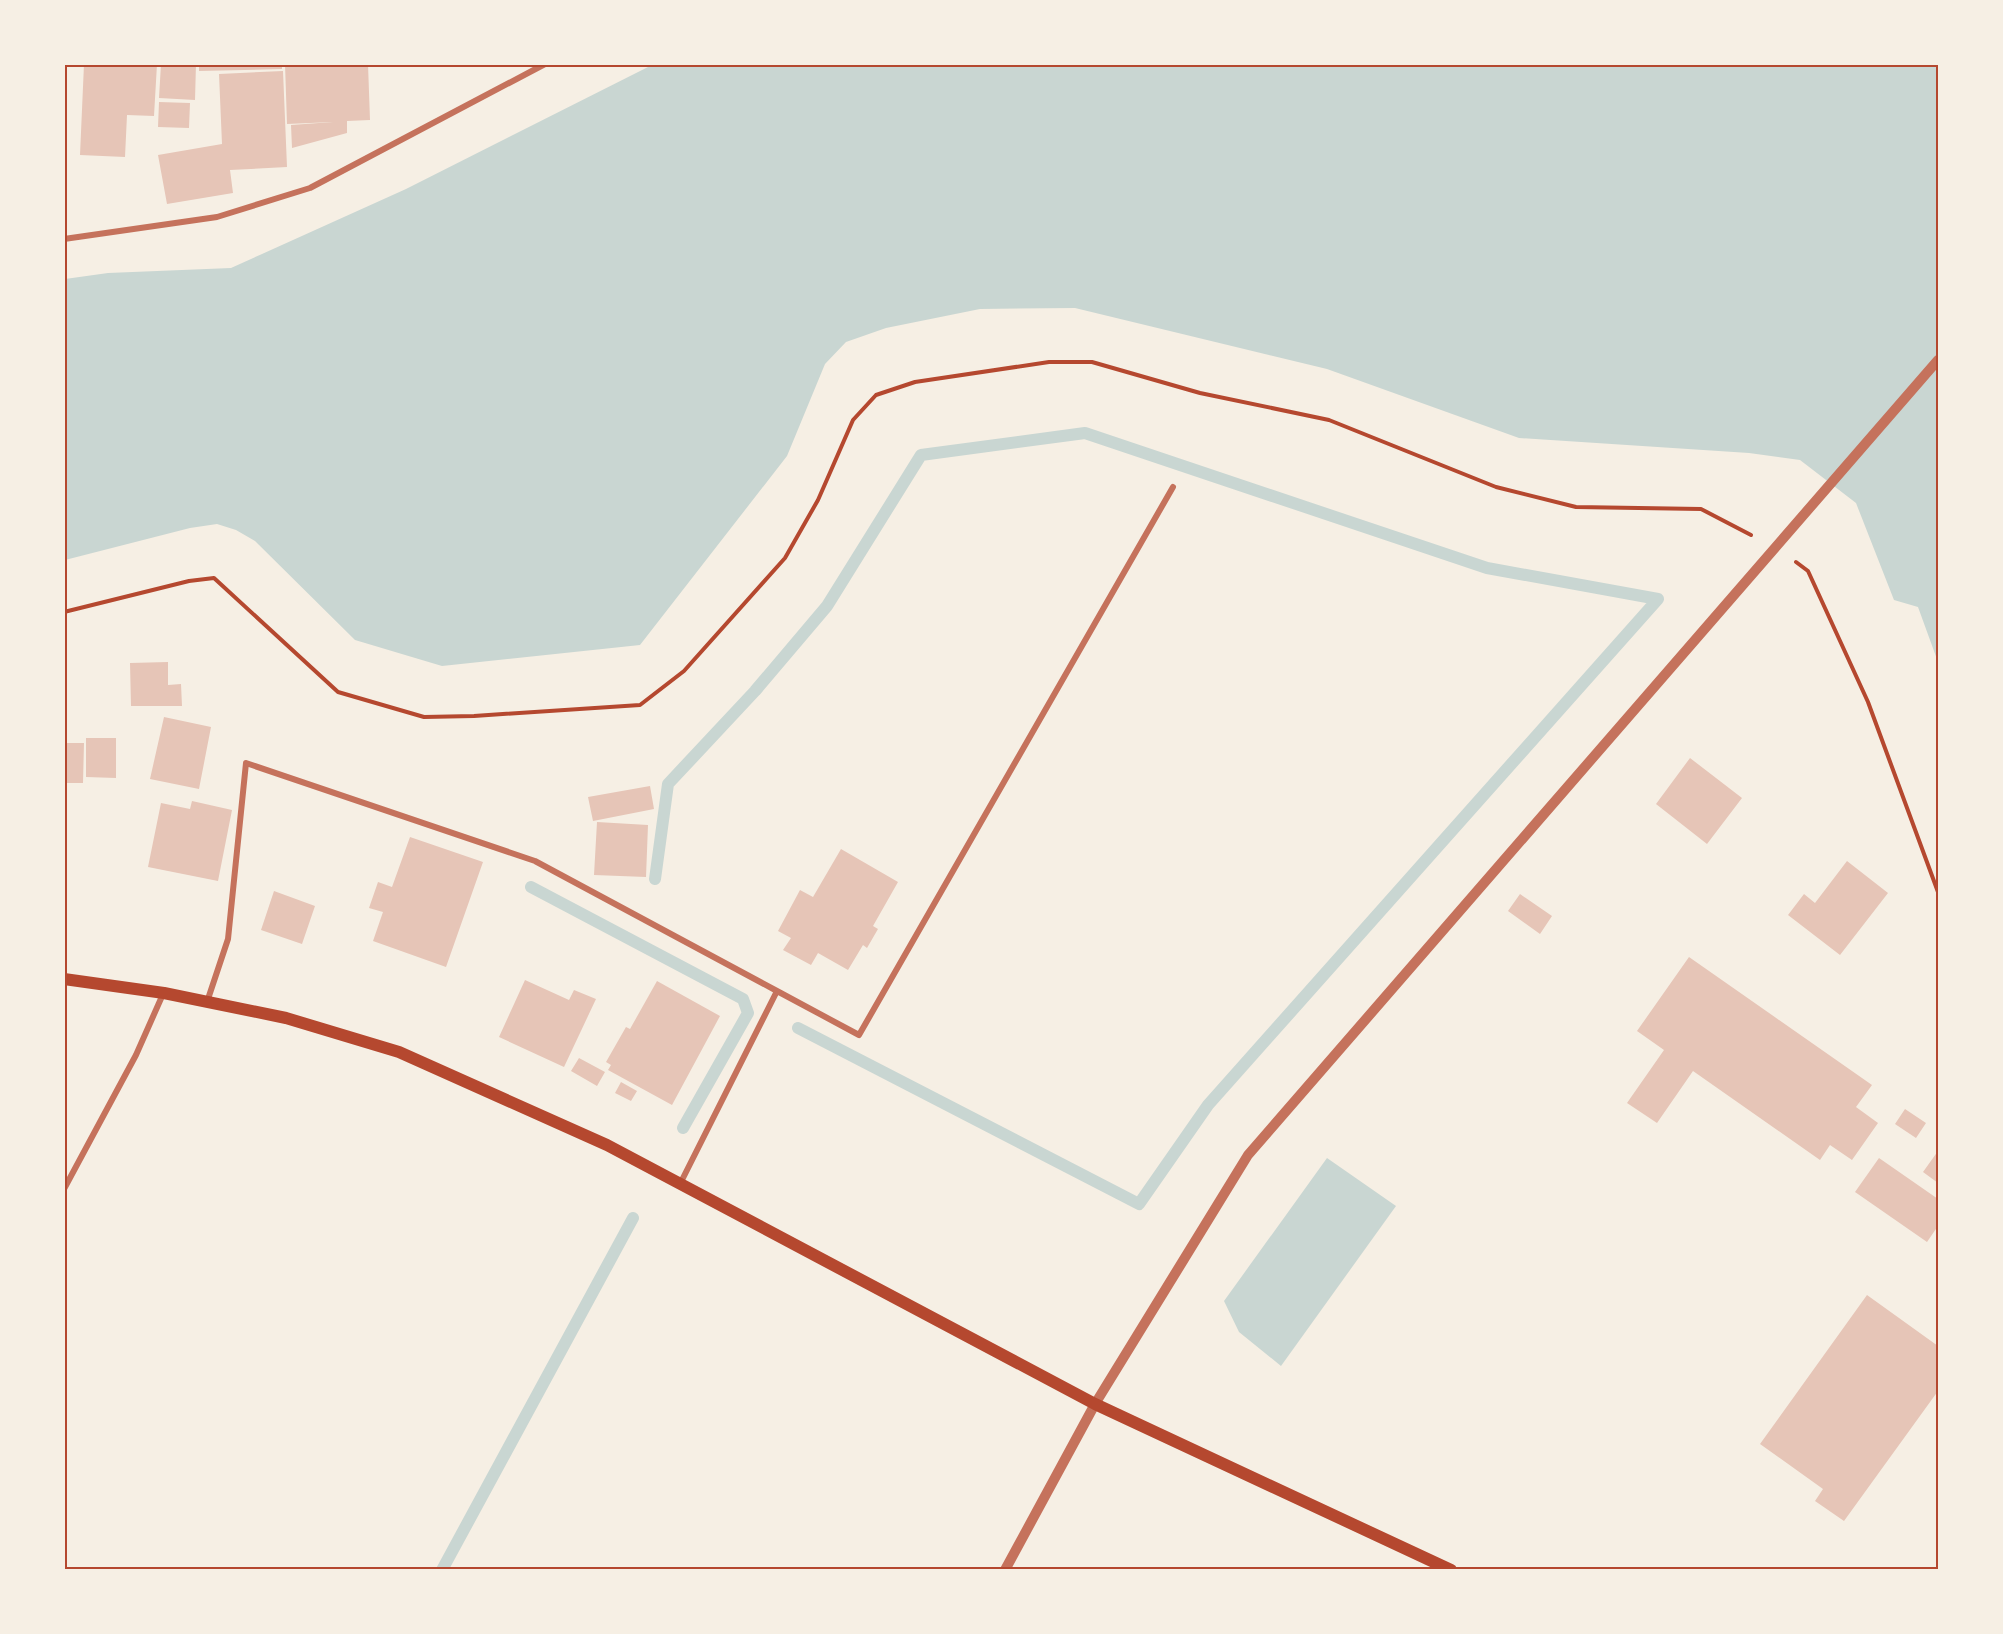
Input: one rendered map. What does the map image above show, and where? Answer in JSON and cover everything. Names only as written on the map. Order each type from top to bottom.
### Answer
[{"type":"main road","points":[[64,979],[164,993],[286,1018],[399,1052],[607,1145],[1095,1404],[1451,1569]]},
{"type":"street","points":[[64,239],[217,218],[310,188],[545,64]]},
{"type":"street","points":[[1005,1569],[1095,1404],[1248,1155],[1938,360]]},
{"type":"street","points":[[207,1002],[228,939],[246,763],[535,861],[859,1035],[1173,487]]},
{"type":"street","points":[[680,1184],[777,991]]},
{"type":"street","points":[[64,1189],[136,1055],[164,993]]},
{"type":"path","points":[[64,612],[189,581],[214,578],[338,692],[424,717],[640,705],[684,671],[785,558],[818,500],[853,420],[876,395],[915,382],[1049,362],[1092,362],[1200,393],[1329,420],[1496,487],[1576,507],[1701,509],[1779,544],[1808,571],[1868,702],[1938,892]]},
{"type":"shaded area","points":[[652,65],[1938,65],[1938,662],[1918,607],[1894,600],[1856,503],[1800,460],[1749,453],[1519,438],[1327,369],[1075,308],[980,309],[886,328],[846,342],[825,364],[787,456],[640,645],[442,666],[355,640],[255,541],[236,530],[217,524],[190,528],[65,560],[65,279],[108,273],[231,268],[406,189]]},
{"type":"shaded area","points":[[1327,1158],[1396,1206],[1281,1366],[1239,1332],[1224,1301]]},
{"type":"building","points":[[84,64],[157,64],[154,116],[127,115],[125,157],[80,155]]},
{"type":"building","points":[[161,64],[196,64],[195,100],[159,98]]},
{"type":"building","points":[[199,64],[282,64],[282,69],[199,71]]},
{"type":"building","points":[[285,64],[368,64],[370,120],[347,121],[347,133],[292,148],[291,125],[333,122],[287,124]]},
{"type":"building","points":[[283,71],[287,167],[230,170],[233,193],[167,204],[158,155],[222,144],[219,74]]},
{"type":"building","points":[[159,102],[190,103],[189,128],[158,127]]},
{"type":"building","points":[[168,662],[168,685],[181,684],[182,706],[131,706],[130,663]]},
{"type":"building","points":[[164,717],[211,727],[199,789],[150,779]]},
{"type":"building","points":[[86,738],[116,738],[116,778],[86,777]]},
{"type":"building","points":[[64,743],[84,743],[83,783],[64,783]]},
{"type":"building","points":[[1690,758],[1742,798],[1707,844],[1656,804]]},
{"type":"building","points":[[650,786],[654,809],[593,821],[588,797]]},
{"type":"building","points":[[192,801],[232,810],[218,881],[148,867],[161,803],[190,809]]},
{"type":"building","points":[[597,822],[648,825],[646,877],[594,875]]},
{"type":"building","points":[[410,837],[483,862],[446,967],[373,941],[383,912],[369,908],[378,882],[392,887]]},
{"type":"building","points":[[841,849],[898,882],[873,926],[878,929],[867,948],[863,945],[848,970],[818,953],[811,965],[783,950],[791,938],[778,931],[800,890],[813,897]]},
{"type":"building","points":[[1847,861],[1888,893],[1840,955],[1788,915],[1804,894],[1815,903]]},
{"type":"building","points":[[274,891],[315,906],[302,944],[261,930]]},
{"type":"building","points":[[1520,894],[1552,916],[1540,934],[1508,911]]},
{"type":"building","points":[[1689,957],[1872,1085],[1856,1107],[1878,1123],[1852,1160],[1830,1145],[1820,1160],[1693,1071],[1657,1123],[1627,1103],[1664,1050],[1637,1031]]},
{"type":"building","points":[[525,980],[569,1000],[574,990],[596,999],[564,1067],[499,1037]]},
{"type":"building","points":[[657,981],[720,1016],[672,1105],[608,1070],[611,1065],[606,1062],[626,1027],[630,1029]]},
{"type":"building","points":[[579,1058],[605,1072],[597,1086],[571,1071]]},
{"type":"building","points":[[621,1082],[637,1091],[631,1101],[615,1093]]},
{"type":"building","points":[[1905,1109],[1926,1123],[1916,1138],[1895,1124]]},
{"type":"building","points":[[1938,1151],[1938,1183],[1923,1172]]},
{"type":"building","points":[[1879,1158],[1938,1199],[1938,1226],[1927,1242],[1855,1192]]},
{"type":"building","points":[[1867,1295],[1938,1346],[1938,1391],[1844,1521],[1815,1501],[1823,1489],[1760,1444]]},
{"type":"waterway","points":[[655,879],[668,784],[755,691],[827,606],[921,455],[1085,433],[1487,568],[1658,599]]},
{"type":"waterway","points":[[798,1028],[1139,1204],[1208,1105],[1658,599]]},
{"type":"waterway","points":[[531,887],[743,999],[748,1013],[683,1128]]},
{"type":"waterway","points":[[442,1570],[633,1218]]}]
